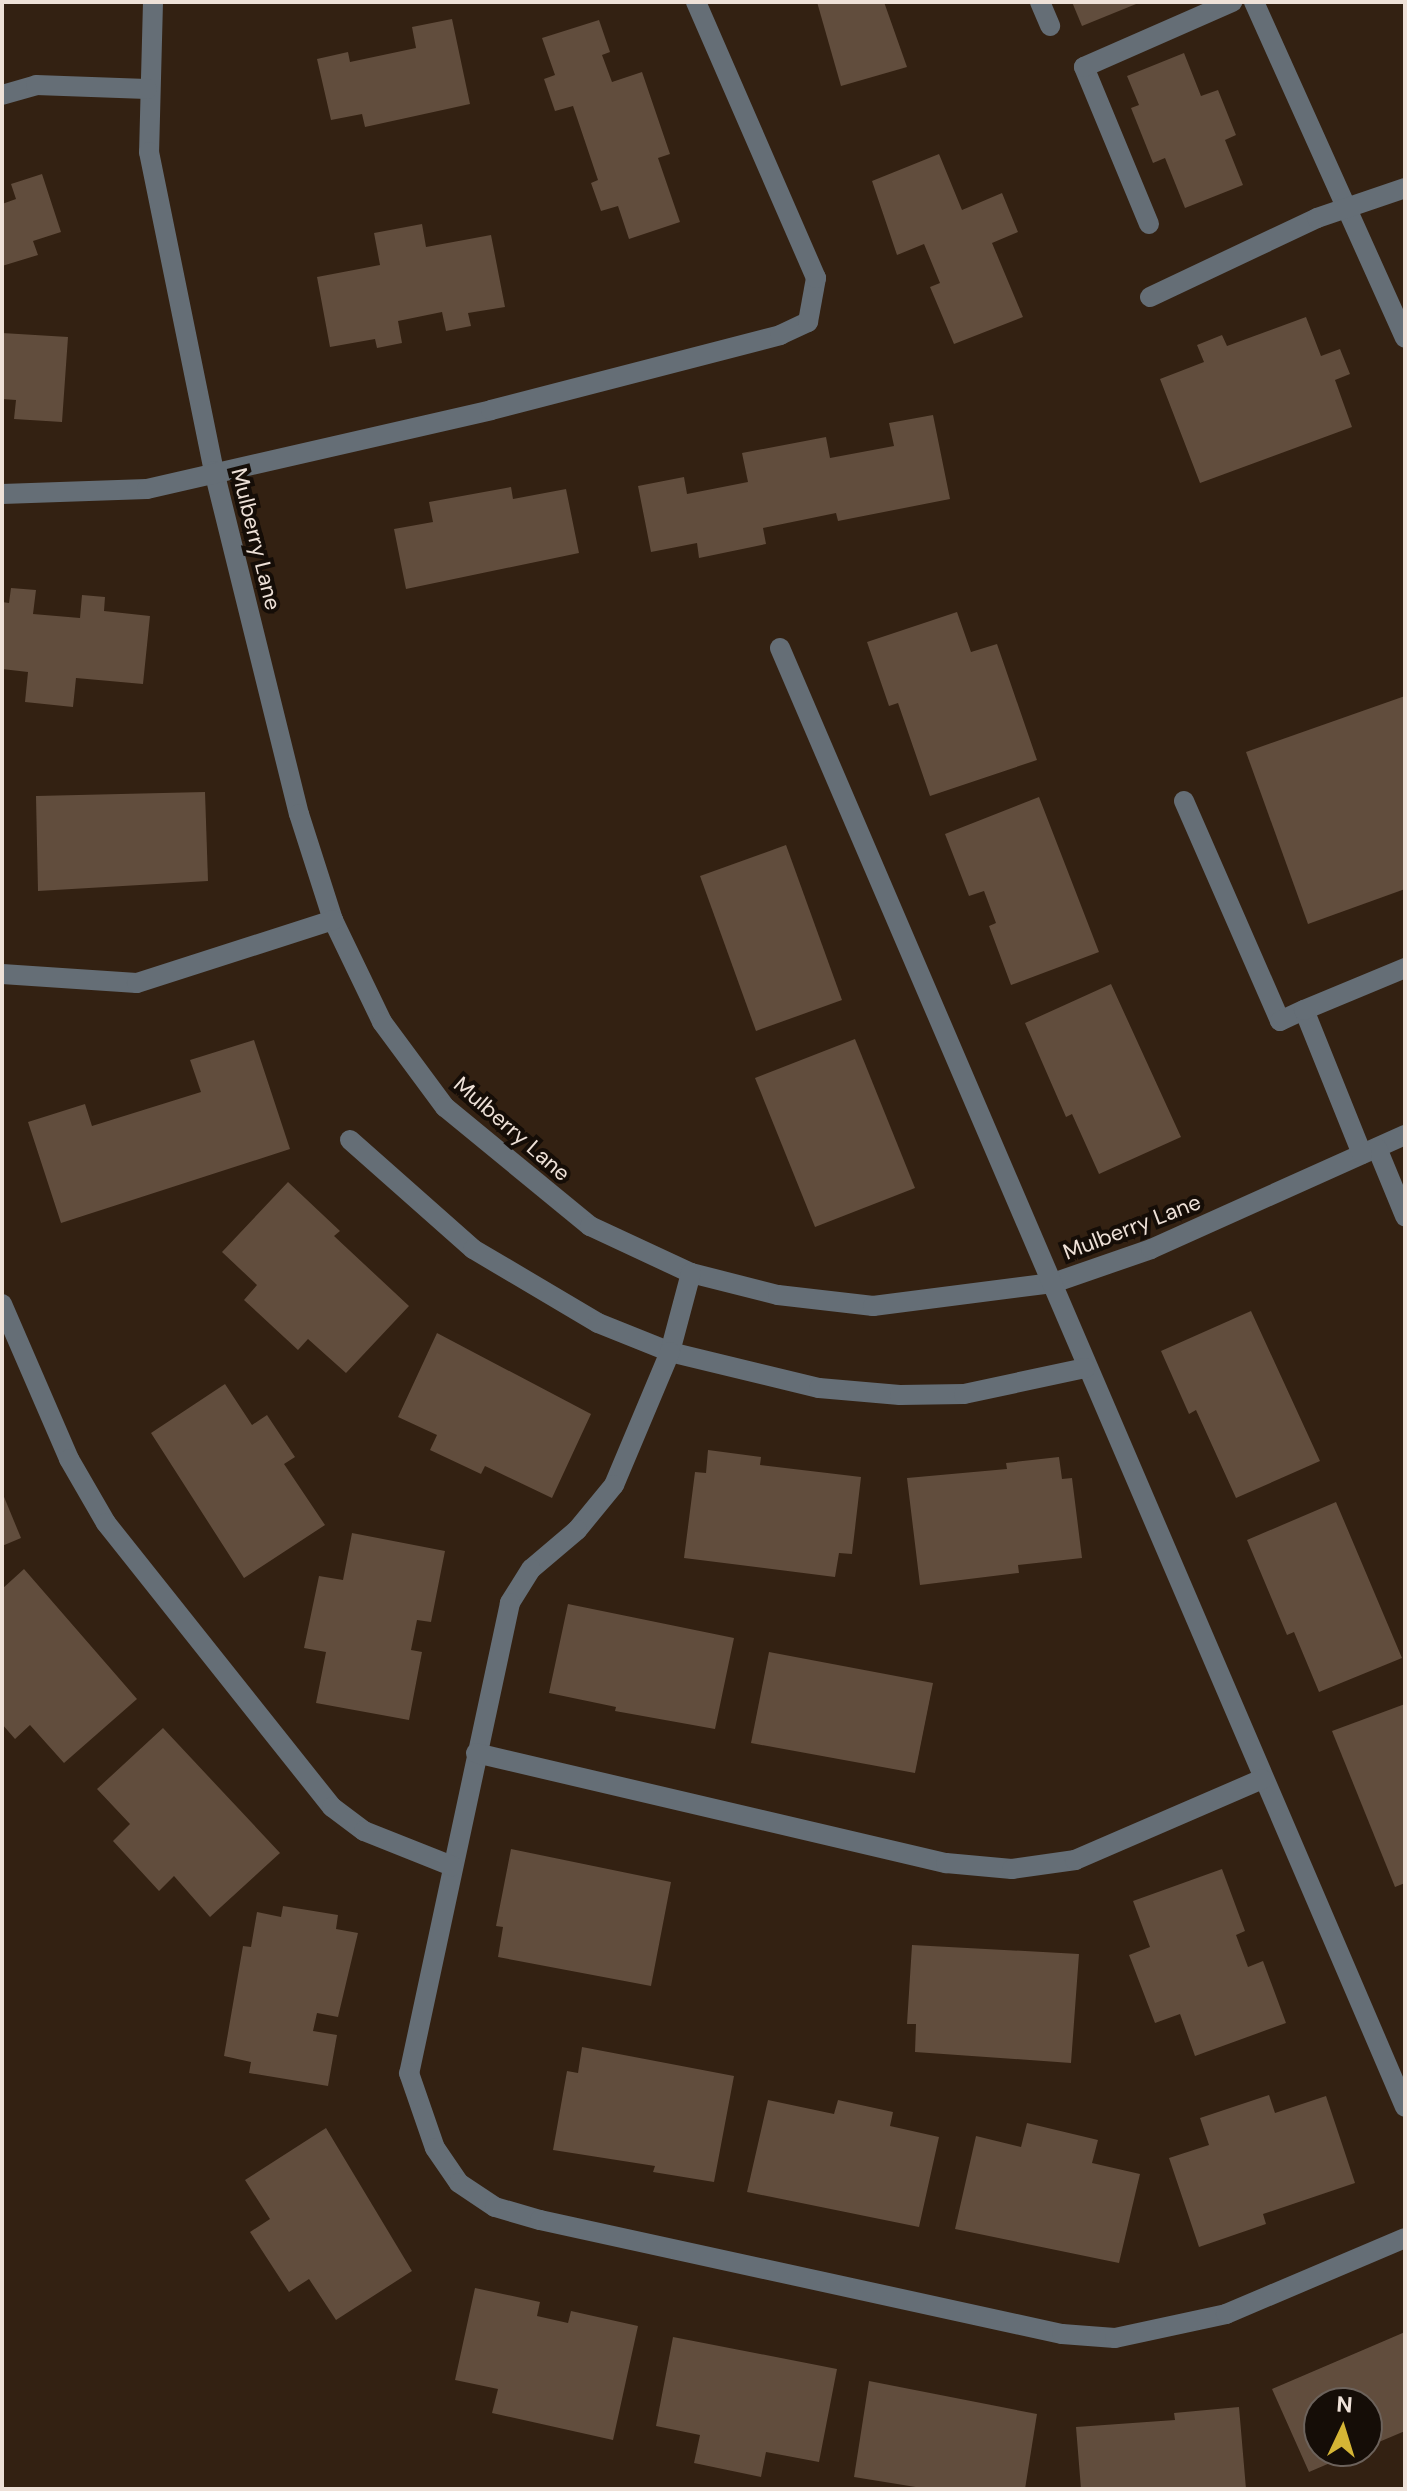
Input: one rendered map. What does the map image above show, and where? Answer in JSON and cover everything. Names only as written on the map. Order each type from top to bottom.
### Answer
[{"type":"street","name":"Mulberry Lane","points":[[153,2],[147,89],[149,152],[214,471],[299,814],[333,920],[382,1022],[445,1107],[517,1171],[590,1226],[691,1273],[778,1295],[873,1306],[1053,1283],[1151,1249],[1405,1135]]},
{"type":"street","points":[[2,494],[147,489],[214,471],[491,410],[780,335],[808,322],[816,278],[696,2]]},
{"type":"street","points":[[1040,2],[1050,26]]},
{"type":"street","points":[[1149,224],[1084,67],[1232,2]]},
{"type":"street","points":[[1254,2],[1405,338]]},
{"type":"street","points":[[2,95],[36,85],[80,83],[147,89]]},
{"type":"street","points":[[1150,297],[1317,218],[1349,210],[1405,188]]},
{"type":"street","points":[[780,648],[1053,1283],[1085,1368],[1405,2107]]},
{"type":"street","points":[[1184,801],[1280,1021],[1405,968]]},
{"type":"street","points":[[2,974],[137,983],[333,920]]},
{"type":"street","points":[[1304,1010],[1370,1151],[1405,1216]]},
{"type":"street","points":[[350,1140],[473,1249],[598,1323],[670,1352],[819,1388],[900,1395],[964,1394],[1085,1368]]},
{"type":"street","points":[[691,1273],[670,1352],[614,1485],[577,1530],[531,1569],[510,1603],[409,2073],[435,2148],[459,2183],[495,2207],[1046,2331],[1115,2338],[1226,2314],[1405,2238]]},
{"type":"street","points":[[2,1304],[69,1459],[106,1523],[332,1807],[364,1831],[452,1866]]},
{"type":"street","points":[[476,1753],[946,1863],[1012,1869],[1075,1860],[1262,1779]]},
{"type":"building","points":[[817,2],[884,2],[907,67],[841,86]]},
{"type":"building","points":[[1072,2],[1141,2],[1082,26]]},
{"type":"building","points":[[452,19],[470,104],[365,127],[362,114],[331,120],[317,59],[348,52],[350,62],[416,48],[412,27]]},
{"type":"building","points":[[599,20],[610,52],[602,55],[612,82],[642,72],[670,154],[658,158],[680,222],[629,239],[618,206],[601,211],[591,183],[598,180],[573,106],[555,111],[544,79],[555,75],[542,38]]},
{"type":"building","points":[[1184,53],[1201,96],[1218,90],[1236,135],[1225,140],[1243,185],[1185,208],[1165,158],[1153,163],[1131,108],[1139,105],[1127,76]]},
{"type":"building","points":[[939,154],[962,210],[1002,193],[1018,232],[992,243],[1023,317],[954,344],[930,287],[940,283],[924,244],[897,255],[872,181]]},
{"type":"building","points":[[42,174],[61,232],[33,241],[38,255],[2,266],[2,204],[16,199],[11,184]]},
{"type":"building","points":[[422,224],[426,247],[491,235],[505,307],[468,313],[471,326],[446,331],[442,312],[398,321],[402,343],[377,348],[375,339],[330,347],[317,277],[380,265],[374,233]]},
{"type":"building","points":[[1306,317],[1321,356],[1340,349],[1350,374],[1335,380],[1352,427],[1200,483],[1160,379],[1204,362],[1197,345],[1222,335],[1227,346]]},
{"type":"building","points":[[2,333],[68,337],[62,422],[14,419],[16,400],[2,399]]},
{"type":"building","points":[[933,415],[950,499],[838,521],[836,513],[763,528],[766,544],[699,558],[697,543],[651,552],[638,486],[684,477],[687,494],[748,482],[742,453],[826,437],[830,458],[894,446],[889,423]]},
{"type":"building","points":[[511,487],[513,499],[566,489],[579,553],[406,589],[394,529],[433,522],[429,502]]},
{"type":"building","points":[[11,588],[36,590],[33,614],[80,618],[82,595],[105,597],[104,611],[150,616],[143,684],[76,678],[73,707],[25,702],[28,672],[2,669],[2,602],[9,603]]},
{"type":"building","points":[[957,612],[971,652],[997,644],[1037,760],[930,796],[898,703],[889,706],[867,642]]},
{"type":"building","points":[[1405,696],[1405,889],[1308,924],[1246,752]]},
{"type":"building","points":[[205,792],[208,881],[38,891],[36,796]]},
{"type":"building","points":[[1039,797],[1099,952],[1011,985],[989,926],[996,923],[984,891],[969,896],[945,834]]},
{"type":"building","points":[[786,845],[842,1000],[756,1031],[700,876]]},
{"type":"building","points":[[1111,984],[1181,1137],[1099,1174],[1072,1114],[1066,1117],[1025,1023]]},
{"type":"building","points":[[855,1039],[915,1188],[815,1227],[755,1078]]},
{"type":"building","points":[[254,1040],[290,1149],[61,1223],[28,1122],[85,1104],[92,1126],[201,1092],[190,1060]]},
{"type":"building","points":[[288,1182],[340,1231],[334,1236],[409,1306],[346,1373],[308,1339],[298,1350],[244,1300],[257,1285],[222,1252]]},
{"type":"building","points":[[1251,1311],[1320,1461],[1236,1498],[1196,1410],[1189,1414],[1161,1351]]},
{"type":"building","points":[[437,1333],[591,1414],[552,1498],[485,1466],[481,1474],[430,1450],[437,1435],[398,1417]]},
{"type":"building","points":[[225,1384],[252,1425],[267,1415],[295,1457],[284,1464],[325,1525],[244,1578],[151,1433]]},
{"type":"building","points":[[708,1450],[761,1457],[760,1465],[861,1477],[852,1554],[839,1553],[835,1577],[684,1558],[695,1472],[706,1473]]},
{"type":"building","points":[[1059,1457],[1062,1479],[1072,1478],[1082,1558],[1018,1565],[1019,1573],[920,1585],[907,1478],[1007,1469],[1006,1463]]},
{"type":"building","points":[[2,1492],[21,1538],[2,1546]]},
{"type":"building","points":[[1336,1502],[1402,1658],[1319,1692],[1294,1632],[1287,1635],[1247,1540]]},
{"type":"building","points":[[352,1533],[445,1551],[431,1622],[417,1620],[411,1650],[422,1652],[409,1720],[316,1703],[326,1652],[304,1648],[319,1576],[343,1580]]},
{"type":"building","points":[[24,1569],[137,1699],[64,1763],[30,1725],[15,1739],[2,1724],[2,1589]]},
{"type":"building","points":[[568,1604],[734,1638],[715,1729],[615,1711],[616,1707],[549,1693]]},
{"type":"building","points":[[769,1652],[933,1683],[915,1773],[751,1743]]},
{"type":"building","points":[[1405,1704],[1405,1883],[1395,1887],[1332,1731]]},
{"type":"building","points":[[163,1728],[280,1853],[210,1917],[174,1876],[159,1891],[113,1841],[130,1824],[97,1789]]},
{"type":"building","points":[[511,1849],[671,1882],[651,1986],[498,1957],[503,1927],[496,1926]]},
{"type":"building","points":[[1222,1869],[1245,1931],[1236,1935],[1248,1967],[1263,1961],[1286,2023],[1195,2056],[1180,2014],[1155,2023],[1129,1955],[1150,1947],[1133,1901]]},
{"type":"building","points":[[283,1906],[338,1915],[336,1929],[358,1933],[338,2017],[317,2013],[313,2031],[337,2035],[328,2086],[249,2073],[251,2062],[224,2056],[243,1946],[251,1947],[257,1912],[281,1917]]},
{"type":"building","points":[[912,1945],[1079,1954],[1071,2063],[915,2052],[916,2024],[907,2024]]},
{"type":"building","points":[[582,2047],[734,2076],[714,2182],[653,2172],[655,2166],[553,2150],[567,2071],[578,2073]]},
{"type":"building","points":[[1269,2095],[1275,2113],[1326,2096],[1355,2183],[1263,2214],[1266,2224],[1199,2247],[1169,2158],[1209,2145],[1200,2118]]},
{"type":"building","points":[[768,2100],[834,2114],[838,2100],[893,2112],[890,2126],[939,2137],[919,2227],[747,2192]]},
{"type":"building","points":[[1027,2123],[1098,2140],[1092,2163],[1140,2174],[1119,2263],[955,2229],[976,2136],[1021,2147]]},
{"type":"building","points":[[326,2128],[412,2271],[336,2320],[309,2279],[289,2292],[250,2232],[270,2219],[245,2180]]},
{"type":"building","points":[[475,2288],[540,2302],[537,2316],[568,2323],[571,2311],[638,2326],[613,2440],[492,2413],[498,2389],[455,2380]]},
{"type":"building","points":[[1405,2332],[1405,2431],[1383,2440],[1383,2387],[1303,2387],[1303,2459],[1272,2389]]},
{"type":"building","points":[[673,2337],[837,2369],[819,2462],[766,2452],[761,2477],[694,2463],[700,2435],[656,2426]]},
{"type":"building","points":[[869,2381],[1037,2414],[1025,2489],[928,2489],[854,2477]]},
{"type":"building","points":[[1239,2407],[1246,2489],[1081,2489],[1076,2427],[1175,2420],[1174,2413]]}]
